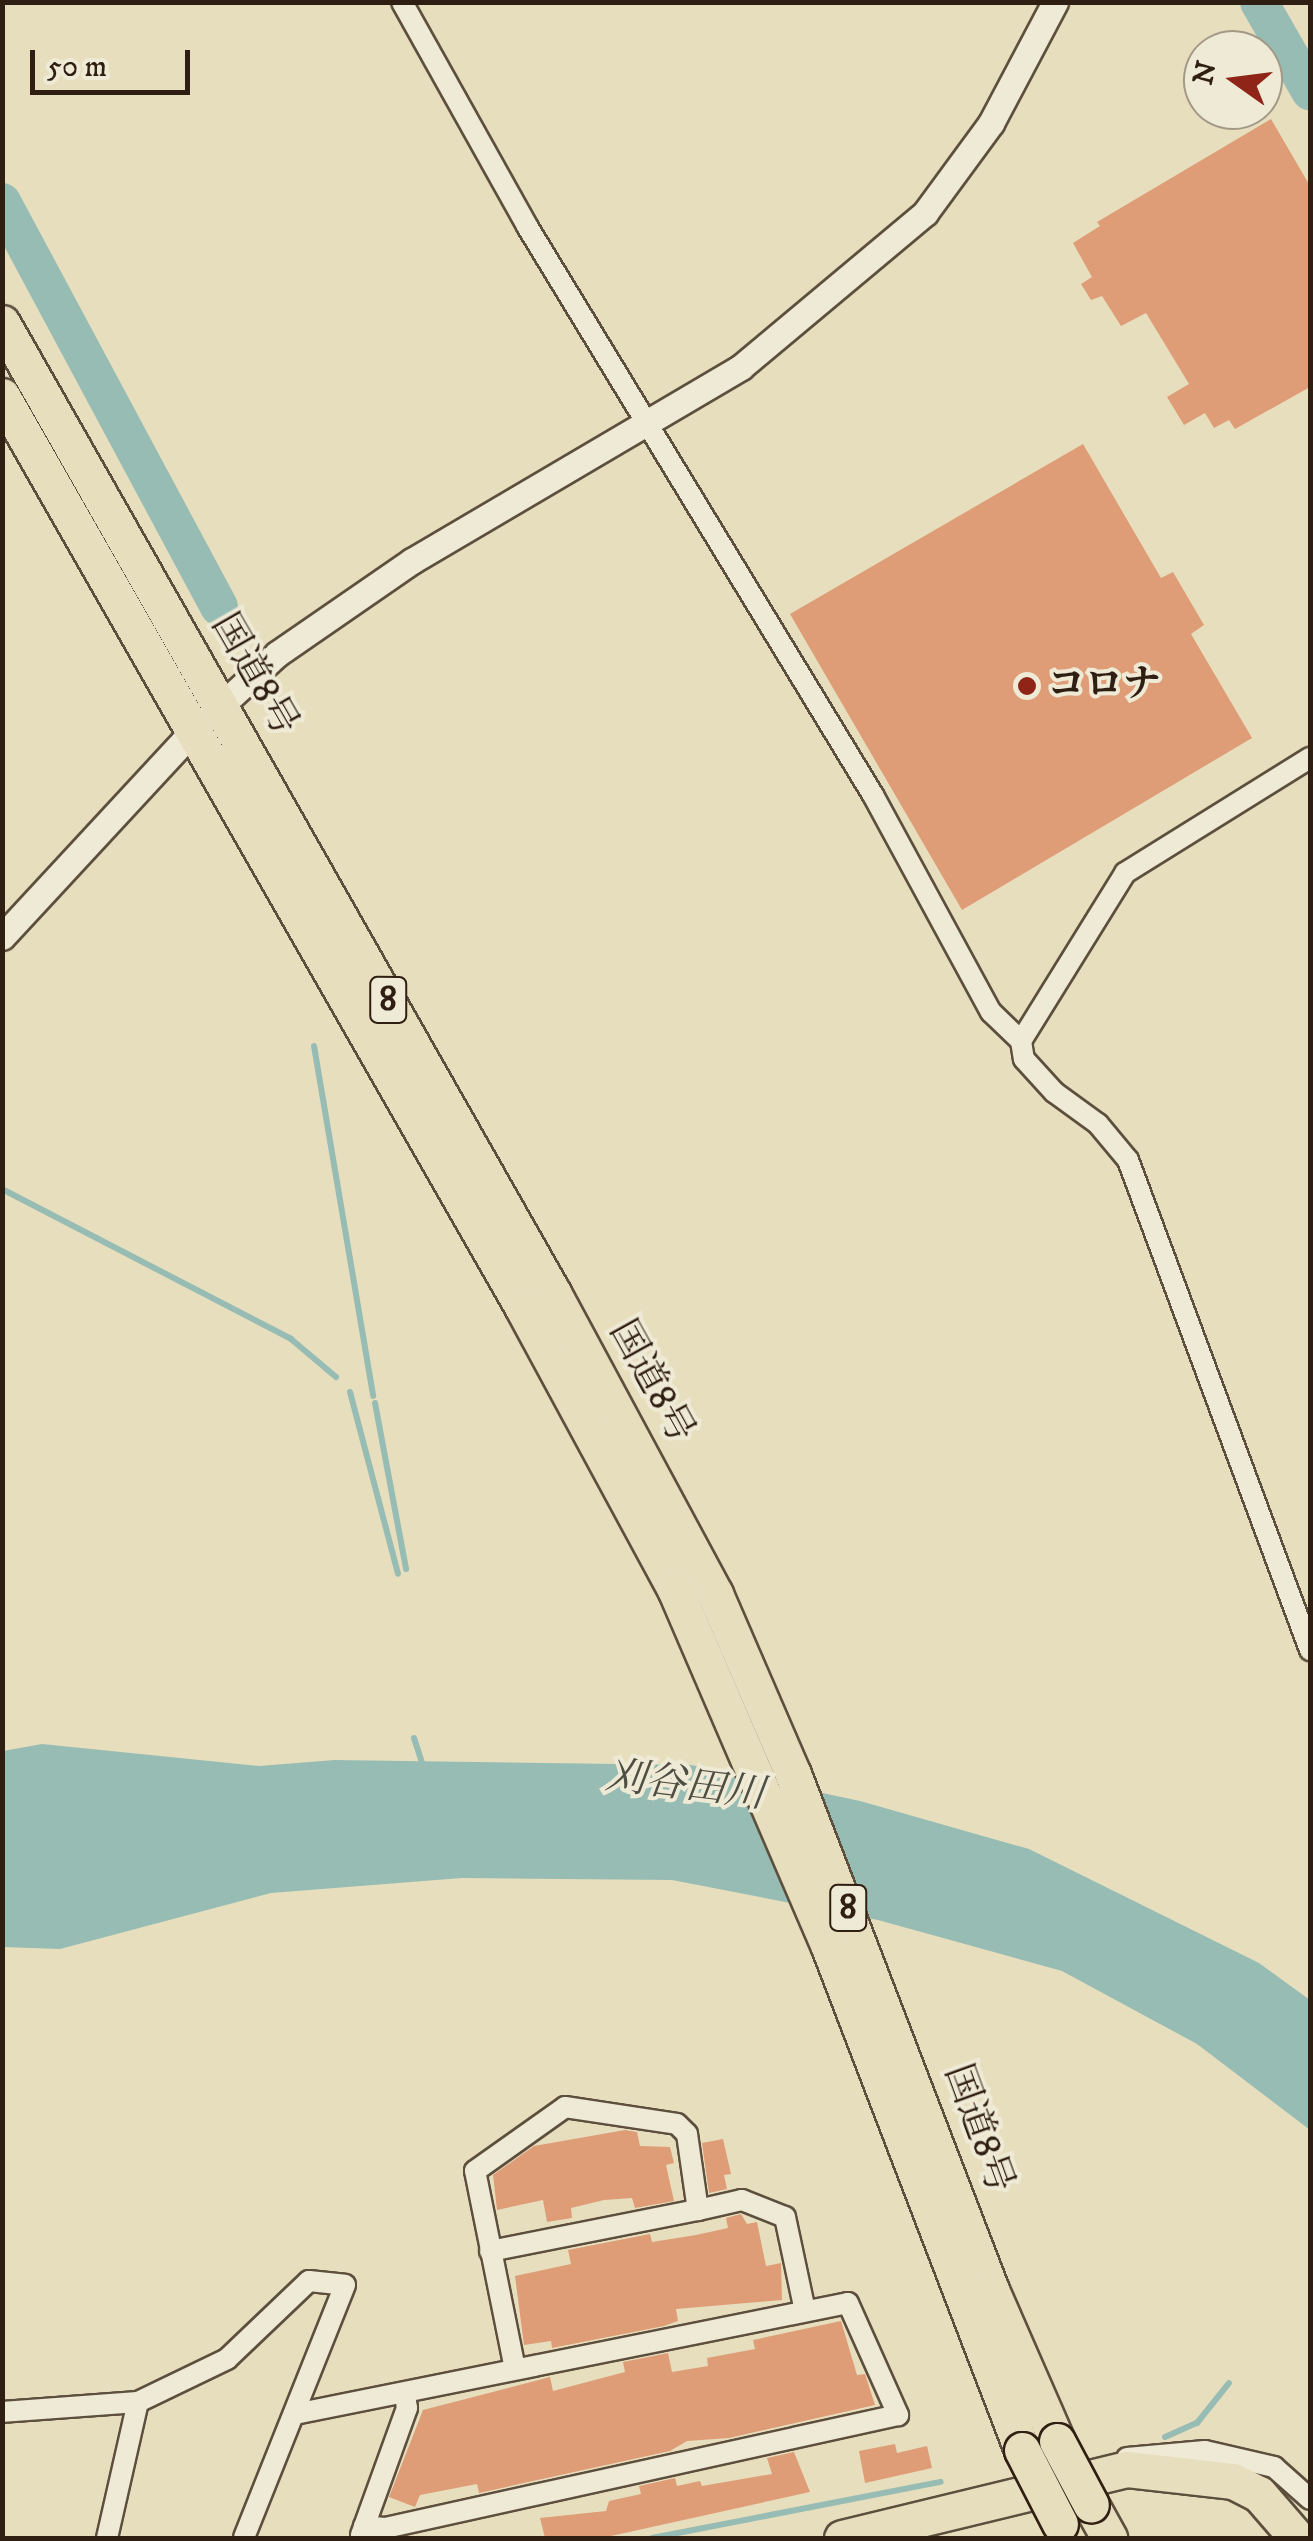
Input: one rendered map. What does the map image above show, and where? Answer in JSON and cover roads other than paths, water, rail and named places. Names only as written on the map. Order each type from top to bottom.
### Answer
[{"type":"highway","name":"国道8号","points":[[2,323],[221,702],[622,1417],[756,1686],[935,2133],[991,2290],[1057,2442],[1109,2538]]},
{"type":"highway","name":"国道8号","points":[[2,396],[567,1386],[716,1676],[894,2117],[1022,2450],[1064,2531]]},
{"type":"highway","points":[[842,2538],[1127,2469],[1193,2472],[1259,2494],[1297,2538]]},
{"type":"street","points":[[402,2],[526,226],[650,422],[874,796],[991,1012],[1020,1041],[1024,1060],[1054,1092],[1098,1124],[1128,1160],[1148,1199],[1310,1650]]},
{"type":"street","points":[[2,937],[221,702],[342,605],[741,367],[925,213],[991,124],[1055,2]]},
{"type":"street","points":[[1020,1041],[1125,874],[1310,758]]},
{"type":"street","points":[[515,2369],[475,2171],[565,2108],[677,2124],[688,2134],[698,2210]]},
{"type":"street","points":[[490,2251],[742,2200],[785,2217],[805,2311]]},
{"type":"street","points":[[4,2419],[138,2402],[227,2359],[308,2282],[345,2286],[244,2538]]},
{"type":"street","points":[[295,2414],[848,2304],[898,2415],[362,2532]]},
{"type":"street","points":[[362,2532],[408,2408],[405,2395]]},
{"type":"street","points":[[108,2538],[138,2402]]},
{"type":"street","points":[[967,2505],[992,2484],[1156,2453],[1205,2451],[1274,2467],[1310,2499]]},
{"type":"water","name":"刈谷田川","points":[[42,1744],[259,1766],[335,1760],[691,1765],[860,1801],[1029,1849],[1259,1963],[1310,2000],[1310,2130],[1197,2044],[1062,1971],[878,1920],[672,1880],[462,1878],[271,1893],[60,1949],[3,1947],[3,1751]]},
{"type":"waterway","points":[[1259,2],[1310,91]]},
{"type":"waterway","points":[[2,202],[219,607]]},
{"type":"waterway","points":[[314,1046],[373,1396]]},
{"type":"waterway","points":[[2,1189],[291,1339],[336,1377]]},
{"type":"waterway","points":[[350,1392],[398,1574]]},
{"type":"waterway","points":[[375,1403],[406,1569]]},
{"type":"waterway","points":[[414,1738],[424,1769]]},
{"type":"waterway","points":[[1165,2437],[1197,2423],[1229,2383]]},
{"type":"waterway","points":[[652,2538],[941,2482]]},
{"type":"place","name":"コロナ","points":[[1027,686]]}]
